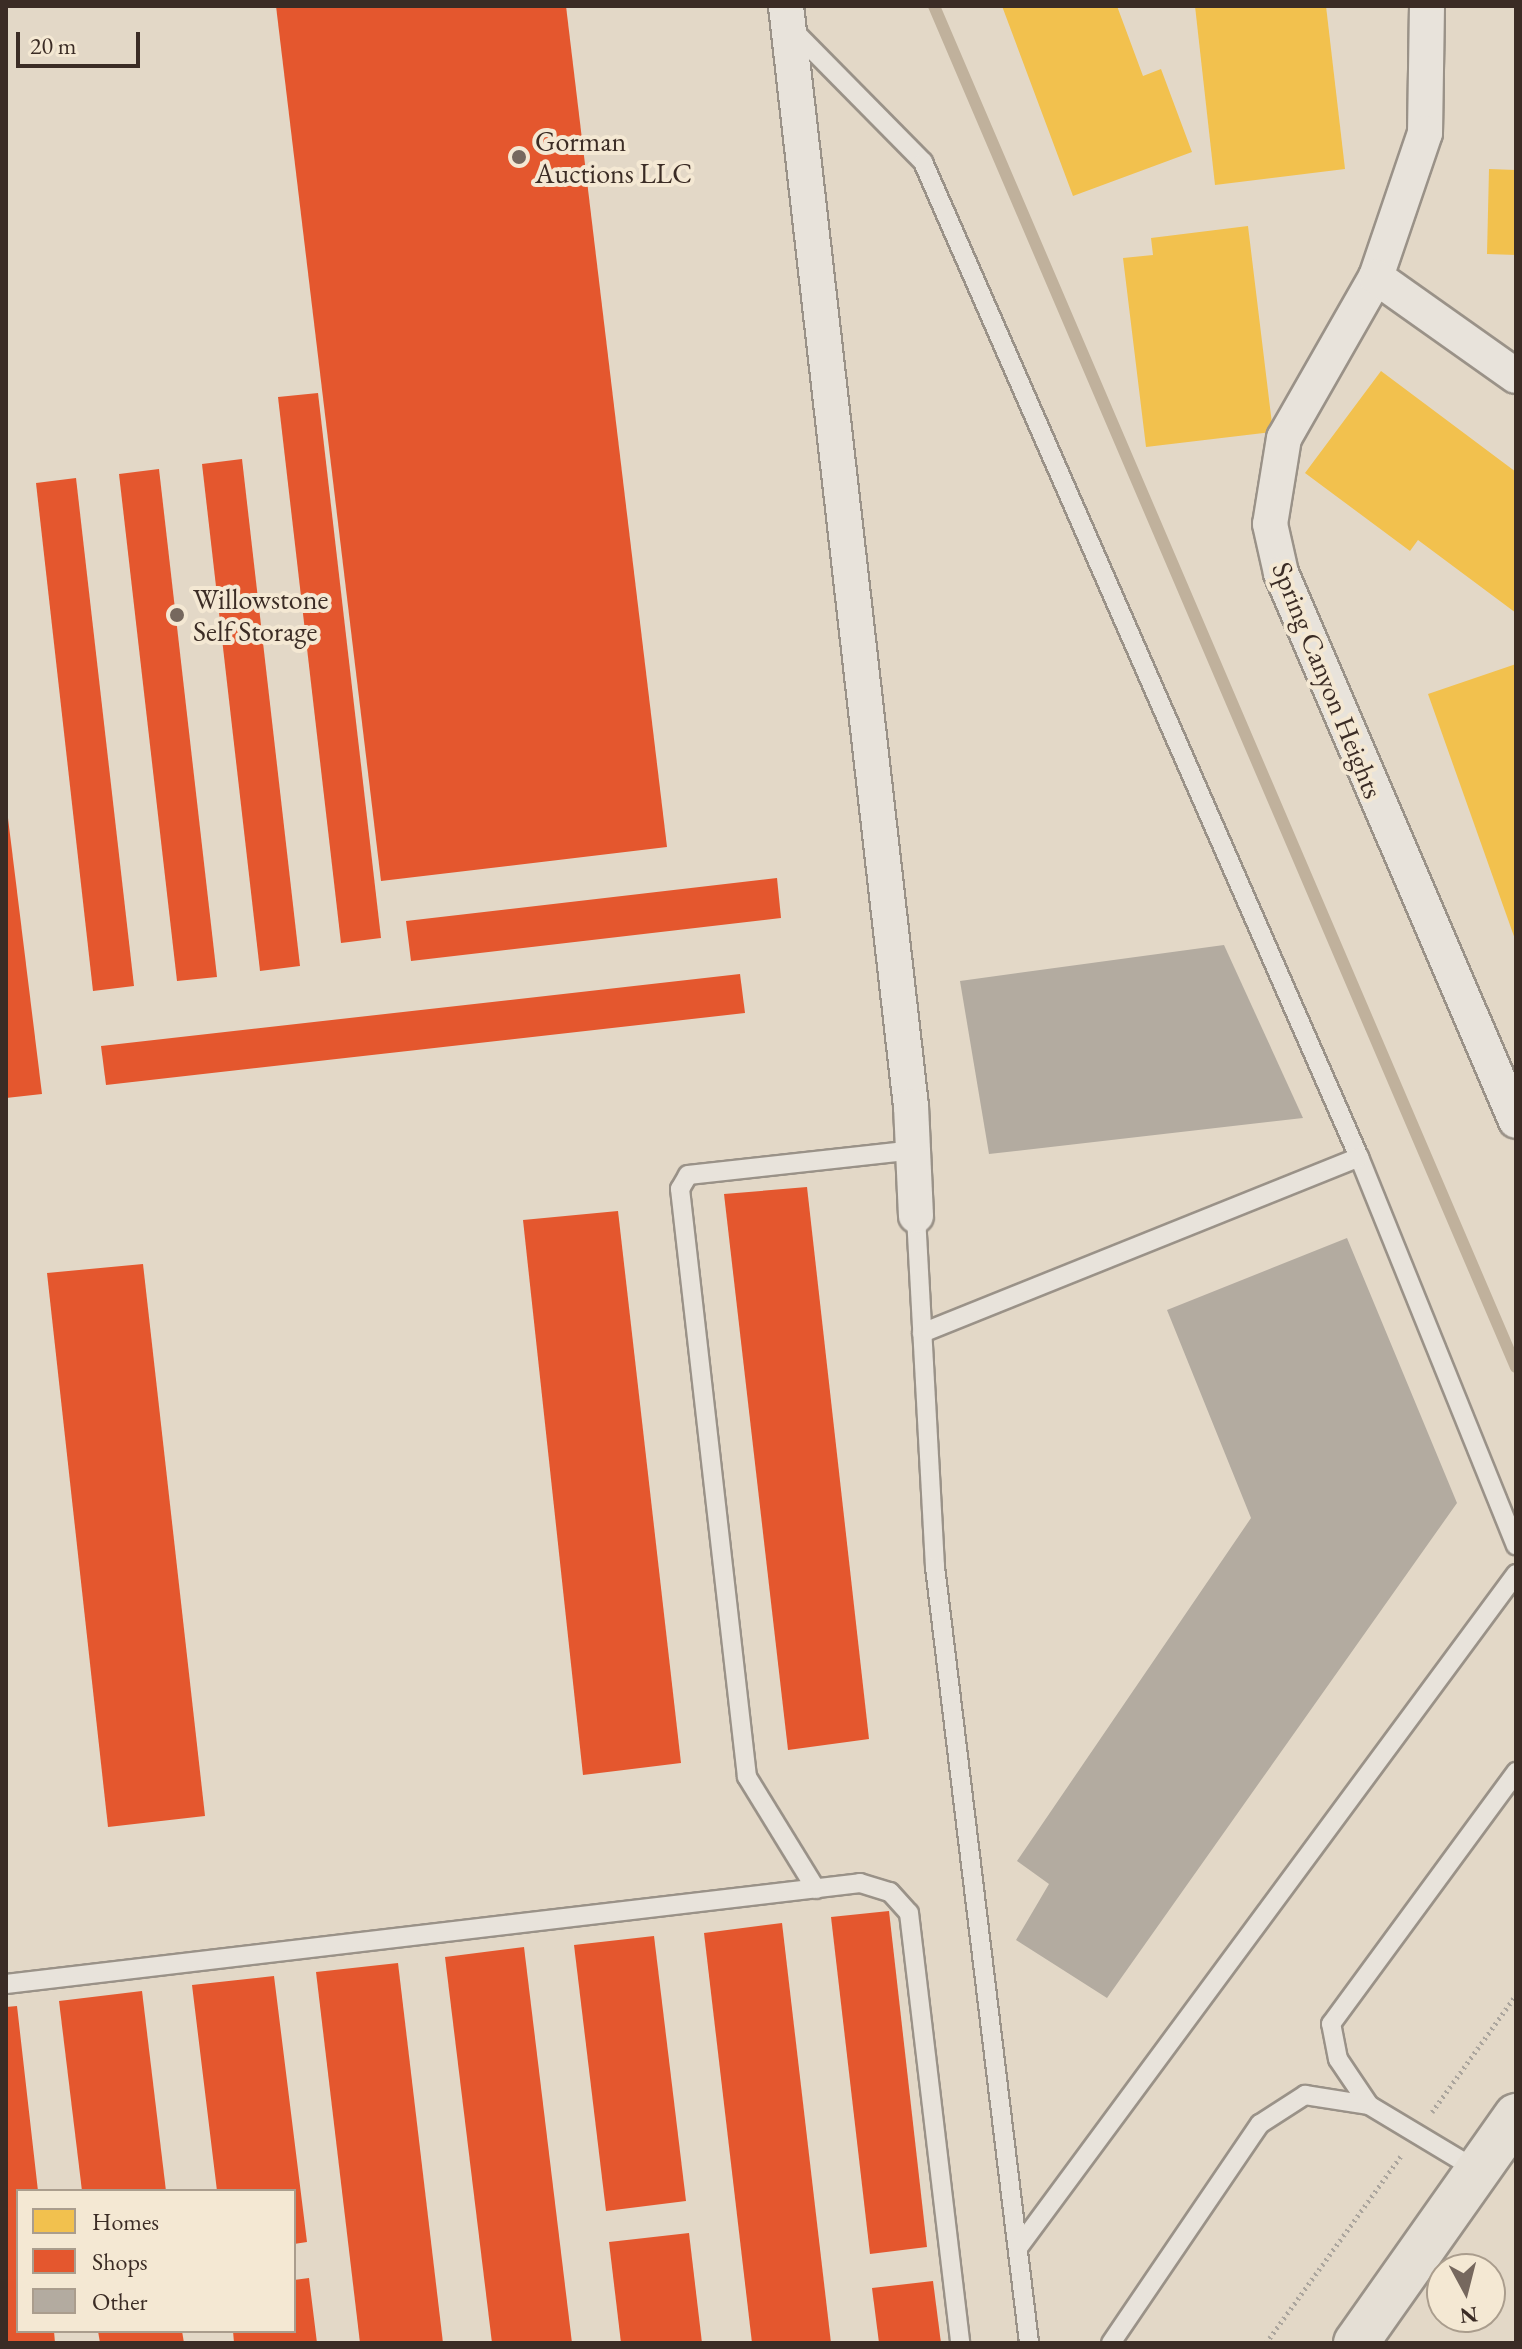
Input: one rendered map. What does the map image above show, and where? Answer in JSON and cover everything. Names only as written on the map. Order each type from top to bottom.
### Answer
[{"type":"main road","points":[[1356,2343],[1516,2116]]},
{"type":"street","name":"Spring Canyon Heights","points":[[1427,6],[1425,133],[1376,277],[1284,438],[1270,524],[1281,573],[1516,1121]]},
{"type":"street","points":[[787,16],[913,1150],[916,1216]]},
{"type":"street","points":[[1376,277],[1516,376]]},
{"type":"lane","points":[[787,16],[923,162],[1359,1157],[1516,1545]]},
{"type":"lane","points":[[816,1889],[747,1777],[680,1189],[688,1175],[913,1150]]},
{"type":"lane","points":[[922,1333],[1359,1157]]},
{"type":"lane","points":[[916,1216],[935,1567],[1029,2343]]},
{"type":"lane","points":[[1018,2248],[1516,1574]]},
{"type":"lane","points":[[1369,2105],[1338,2059],[1331,2024],[1516,1772]]},
{"type":"lane","points":[[6,1984],[860,1883],[890,1892],[909,1913],[960,2343]]},
{"type":"lane","points":[[1111,2343],[1260,2124],[1305,2095],[1369,2105],[1477,2170]]},
{"type":"path","points":[[1266,2343],[1516,1995]]},
{"type":"building: Homes","points":[[1002,6],[1117,6],[1143,76],[1161,69],[1192,152],[1073,196]]},
{"type":"building: Homes","points":[[1195,6],[1326,6],[1345,169],[1215,185]]},
{"type":"building: Homes","points":[[1489,169],[1516,170],[1516,255],[1487,254]]},
{"type":"building: Homes","points":[[1248,226],[1273,432],[1146,447],[1123,258],[1153,255],[1151,238]]},
{"type":"building: Homes","points":[[1381,371],[1516,472],[1516,613],[1418,540],[1410,551],[1305,473]]},
{"type":"building: Homes","points":[[1516,664],[1516,942],[1428,694]]},
{"type":"building: Shops","points":[[276,6],[566,6],[667,847],[381,881]]},
{"type":"building: Shops","points":[[318,393],[381,938],[341,943],[278,397]]},
{"type":"building: Shops","points":[[242,459],[300,966],[260,971],[202,464]]},
{"type":"building: Shops","points":[[159,469],[217,977],[177,981],[119,474]]},
{"type":"building: Shops","points":[[76,478],[134,986],[93,991],[36,483]]},
{"type":"building: Shops","points":[[6,802],[42,1094],[6,1098]]},
{"type":"building: Shops","points":[[777,878],[781,918],[411,961],[406,921]]},
{"type":"building: Shops","points":[[740,974],[745,1013],[106,1085],[101,1046]]},
{"type":"building: Shops","points":[[807,1187],[869,1739],[788,1750],[724,1194]]},
{"type":"building: Shops","points":[[618,1211],[681,1763],[583,1775],[523,1220]]},
{"type":"building: Shops","points":[[143,1264],[205,1816],[108,1827],[47,1273]]},
{"type":"building: Shops","points":[[889,1911],[927,2247],[870,2254],[831,1917]]},
{"type":"building: Shops","points":[[782,1923],[831,2343],[752,2343],[704,1933]]},
{"type":"building: Shops","points":[[654,1936],[686,2201],[606,2211],[574,1945]]},
{"type":"building: Shops","points":[[524,1947],[572,2343],[492,2343],[445,1957]]},
{"type":"building: Shops","points":[[398,1963],[443,2343],[360,2343],[316,1972]]},
{"type":"building: Shops","points":[[274,1976],[307,2242],[296,2244],[296,2189],[217,2189],[192,1985]]},
{"type":"building: Shops","points":[[142,1991],[166,2189],[82,2189],[59,2001]]},
{"type":"building: Shops","points":[[17,2006],[38,2189],[16,2189],[16,2333],[54,2333],[55,2343],[6,2343],[6,2007]]},
{"type":"building: Shops","points":[[689,2233],[702,2343],[621,2343],[609,2242]]},
{"type":"building: Shops","points":[[309,2278],[317,2343],[234,2343],[233,2333],[296,2333],[296,2280]]},
{"type":"building: Shops","points":[[933,2281],[941,2343],[879,2343],[872,2288]]},
{"type":"building: Shops","points":[[98,2333],[182,2333],[184,2343],[100,2343]]},
{"type":"building: Other","points":[[1224,945],[1303,1118],[989,1154],[960,981]]},
{"type":"building: Other","points":[[1347,1238],[1457,1503],[1107,1998],[1016,1940],[1049,1884],[1017,1861],[1251,1518],[1167,1310]]},
{"type":"waterway","points":[[934,6],[1516,1367]]},
{"type":"place","name":"Gorman Auctions LLC","points":[[519,157]]},
{"type":"place","name":"Willowstone Self Storage","points":[[177,615]]}]
